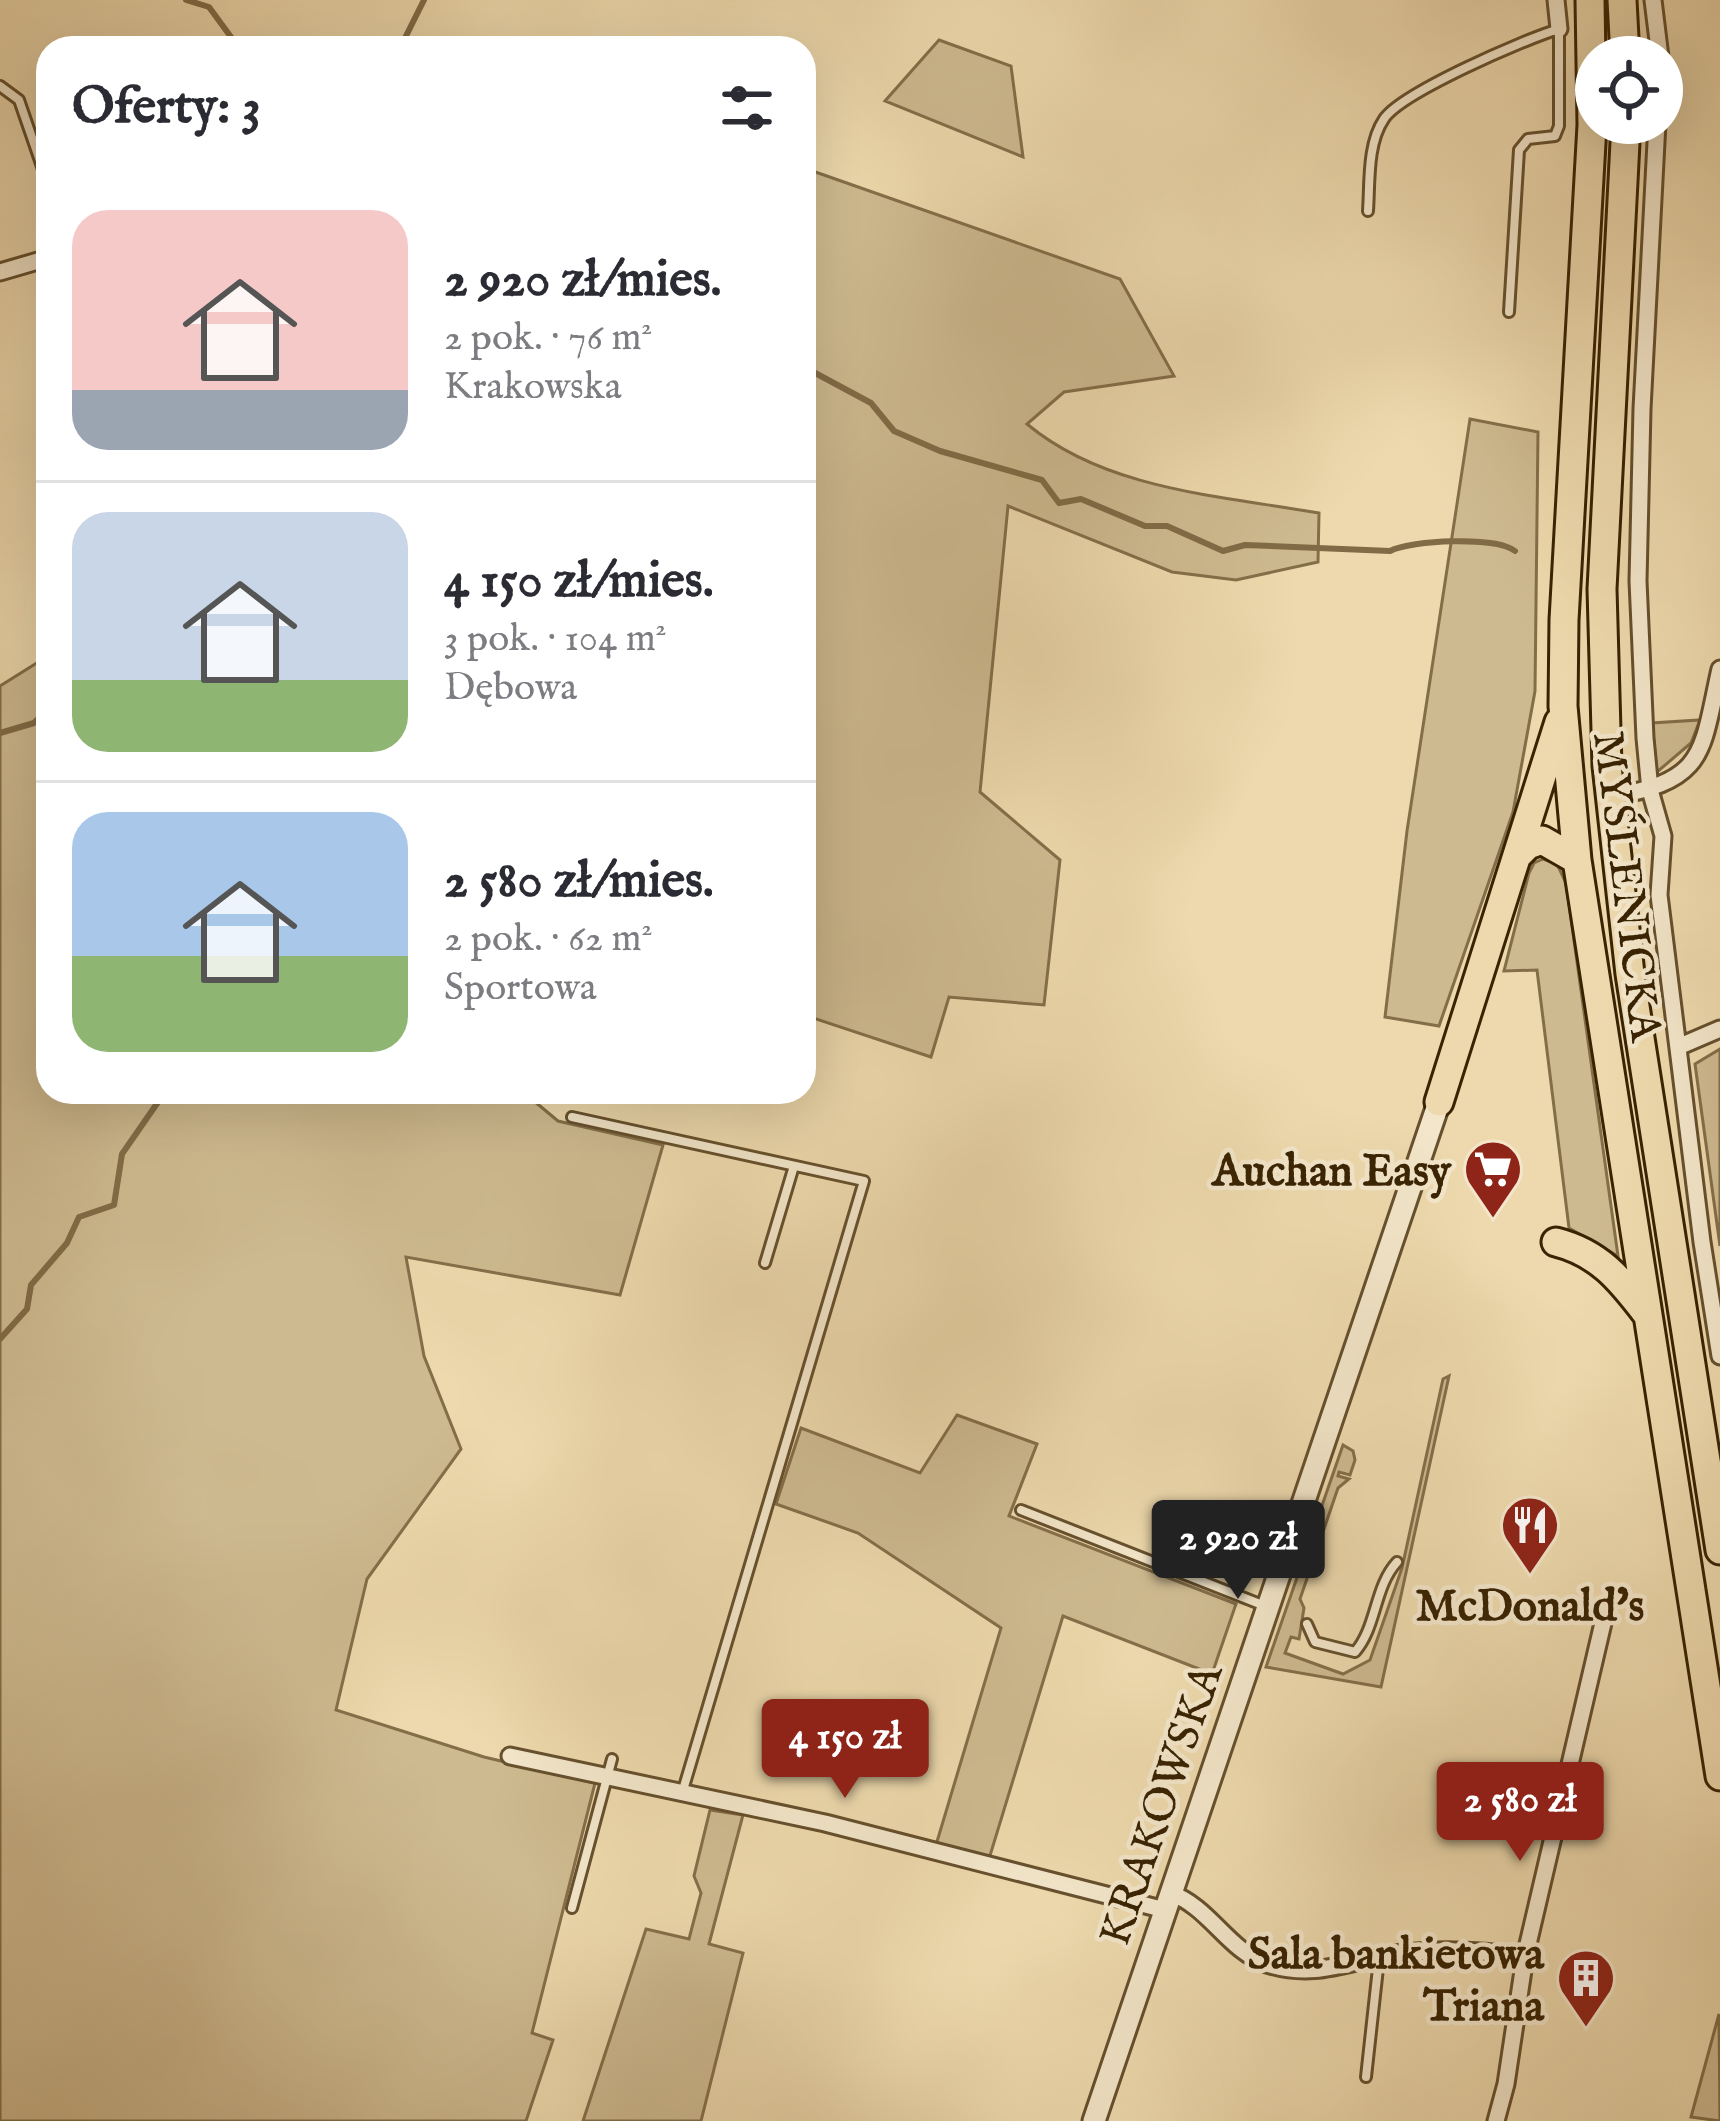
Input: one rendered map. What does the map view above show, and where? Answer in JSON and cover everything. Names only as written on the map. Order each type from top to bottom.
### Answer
[{"type":"highway","name":"MYŚLENICKA","points":[[1590,0],[1592,125],[1565,566],[1563,706],[1577,860],[1720,1775]]},
{"type":"highway","points":[[1622,0],[1624,36]]},
{"type":"highway","name":"MYŚLENICKA","points":[[1625,144],[1602,589],[1609,797],[1628,958],[1720,1550]]},
{"type":"highway","points":[[1439,1102],[1563,706]]},
{"type":"highway","points":[[1518,854],[1542,840],[1577,860]]},
{"type":"highway","points":[[1556,1242],[1615,1271],[1648,1317]]},
{"type":"street","points":[[1556,0],[1558,29]]},
{"type":"street","points":[[1653,0],[1657,36]]},
{"type":"street","points":[[1656,144],[1638,581],[1650,790],[1663,836],[1659,895],[1720,1356]]},
{"type":"street","points":[[0,272],[36,262]]},
{"type":"street","points":[[1609,797],[1650,790],[1678,775],[1705,743],[1720,669]]},
{"type":"street","points":[[1678,1047],[1720,1029]]},
{"type":"street","name":"KRAKOWSKA","points":[[1094,2121],[1439,1102]]},
{"type":"street","points":[[1496,2121],[1526,1957],[1603,1623]]},
{"type":"street","points":[[510,1756],[609,1768],[683,1792],[1168,1901],[1193,1901],[1237,1947],[1265,1964],[1306,1970],[1351,1966],[1398,1953],[1446,1951],[1526,1957]]},
{"type":"lane","points":[[1368,212],[1374,143],[1385,117],[1518,41],[1558,29],[1556,136],[1528,139],[1519,150],[1509,312]]},
{"type":"lane","points":[[0,86],[20,100],[36,148]]},
{"type":"lane","points":[[572,1117],[864,1181],[683,1792]]},
{"type":"lane","points":[[765,1263],[794,1166]]},
{"type":"lane","points":[[1021,1510],[1267,1607]]},
{"type":"lane","points":[[1307,1624],[1315,1642],[1347,1653],[1359,1648],[1385,1577],[1397,1562]]},
{"type":"lane","points":[[572,1908],[609,1768]]},
{"type":"lane","points":[[1366,2077],[1379,1959]]},
{"type":"shaded area","points":[[939,40],[1011,66],[1023,157],[885,101]]},
{"type":"shaded area","points":[[816,172],[1120,279],[1174,376],[1064,392],[1027,424],[1058,446],[1128,477],[1166,487],[1319,513],[1318,562],[1236,580],[1172,572],[1008,506],[980,792],[1060,860],[1044,1005],[949,997],[931,1057],[816,1019]]},
{"type":"shaded area","points":[[1470,419],[1538,432],[1535,691],[1513,812],[1439,1026],[1385,1017],[1407,831]]},
{"type":"shaded area","points":[[36,664],[36,1104],[538,1104],[558,1121],[663,1145],[620,1295],[406,1257],[424,1356],[461,1449],[367,1579],[336,1710],[484,1757],[595,1783],[532,2033],[553,2040],[526,2121],[0,2121],[0,686]]},
{"type":"shaded area","points":[[1700,720],[1691,743],[1657,772],[1652,723]]},
{"type":"shaded area","points":[[1543,859],[1557,864],[1566,883],[1618,1256],[1569,1228],[1537,970],[1504,971],[1529,873]]},
{"type":"shaded area","points":[[1720,1049],[1720,1246],[1695,1064]]},
{"type":"shaded area","points":[[1449,1376],[1381,1687],[1266,1667],[1343,1445],[1353,1451],[1355,1460],[1350,1475],[1339,1472],[1338,1476],[1349,1479],[1338,1488],[1300,1599],[1304,1608],[1299,1639],[1291,1637],[1285,1653],[1343,1674],[1370,1660],[1402,1568],[1443,1379]]},
{"type":"shaded area","points":[[957,1415],[1037,1444],[1009,1516],[1236,1604],[1212,1674],[1063,1616],[989,1859],[936,1845],[1001,1628],[858,1533],[776,1504],[801,1428],[920,1473]]},
{"type":"shaded area","points":[[710,1810],[743,1815],[709,1944],[743,1953],[701,2121],[583,2121],[646,1929],[689,1939],[701,1893],[694,1876]]},
{"type":"shaded area","points":[[1719,2014],[1720,2121],[1691,2117]]},
{"type":"waterway","points":[[186,0],[209,7],[230,36]]},
{"type":"waterway","points":[[406,36],[424,0]]},
{"type":"waterway","points":[[816,373],[871,403],[894,431],[940,451],[1042,480],[1059,503],[1081,499],[1145,526],[1167,526],[1223,551],[1245,545],[1390,551],[1453,541],[1490,543],[1515,551]]},
{"type":"waterway","points":[[0,733],[36,721]]},
{"type":"waterway","points":[[0,1339],[27,1309],[31,1285],[67,1243],[79,1217],[114,1205],[122,1154],[157,1104]]},
{"type":"place","name":"Auchan Easy","points":[[1493,1220]]},
{"type":"place","name":"McDonald's","points":[[1530,1576]]},
{"type":"place","name":"Sala bankietowa Triana","points":[[1586,2029]]}]
